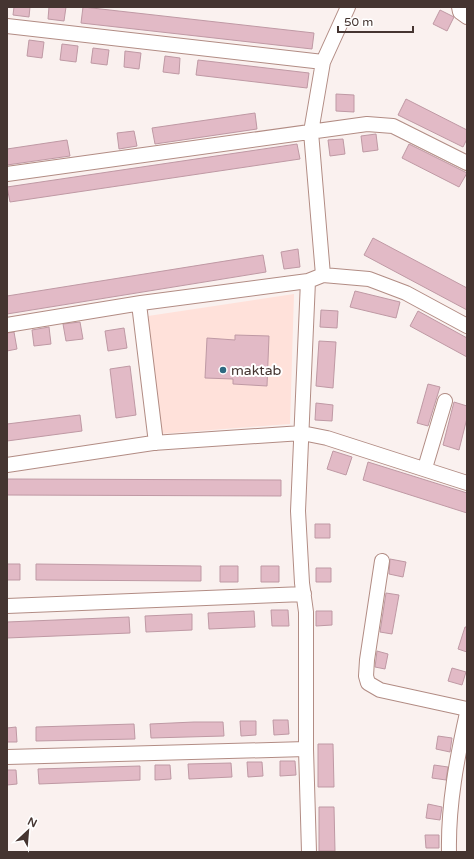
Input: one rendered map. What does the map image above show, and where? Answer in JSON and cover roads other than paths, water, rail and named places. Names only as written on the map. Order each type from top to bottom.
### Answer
[{"type":"lane","points":[[323,275],[311,132],[323,62],[348,7]]},
{"type":"lane","points":[[460,7],[460,12],[467,17]]},
{"type":"lane","points":[[7,26],[323,62]]},
{"type":"lane","points":[[7,174],[361,124],[383,124],[402,130],[467,163]]},
{"type":"lane","points":[[7,325],[139,304],[308,281],[323,275],[369,279],[406,293],[467,326]]},
{"type":"lane","points":[[308,281],[298,511],[302,583],[304,594],[309,852]]},
{"type":"lane","points":[[139,304],[156,443]]},
{"type":"lane","points":[[425,468],[445,401]]},
{"type":"lane","points":[[7,465],[156,443],[302,433],[327,438],[425,468],[467,483]]},
{"type":"lane","points":[[382,561],[367,660],[366,676],[368,683],[380,690],[467,709]]},
{"type":"lane","points":[[7,606],[304,594]]},
{"type":"lane","points":[[449,852],[448,833],[454,786],[467,713]]},
{"type":"lane","points":[[7,757],[306,749]]},
{"type":"place","name":"maktab","points":[[223,370]]}]
